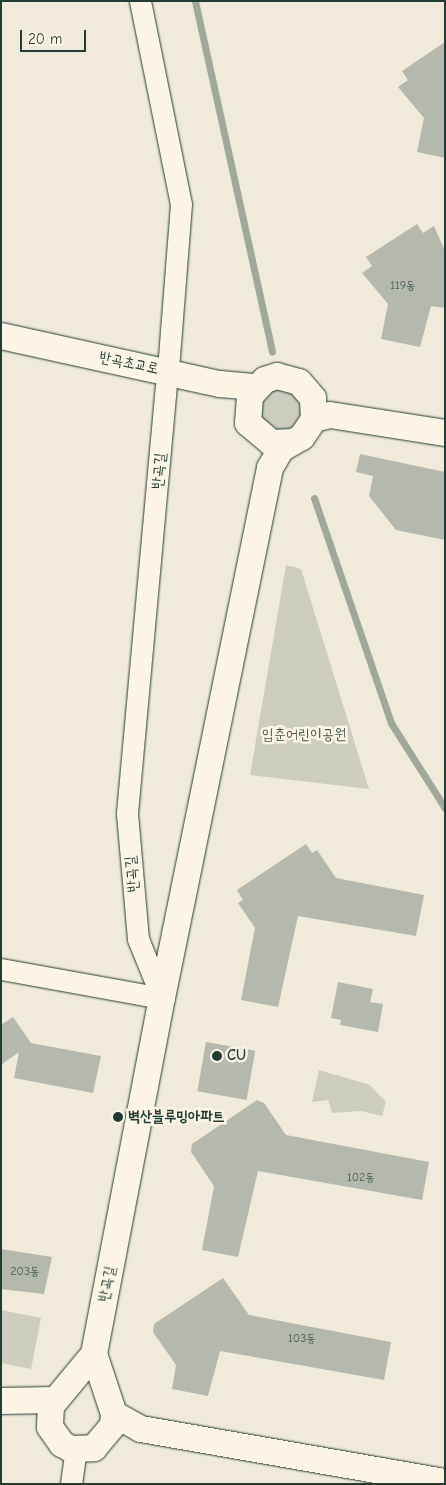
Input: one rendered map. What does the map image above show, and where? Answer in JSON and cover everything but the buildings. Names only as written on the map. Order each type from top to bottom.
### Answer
[{"type":"street","name":"반곡길","points":[[94,1354],[162,998],[138,939],[127,813],[181,204],[140,1]]},
{"type":"street","name":"반곡초교로","points":[[1,336],[251,397]]},
{"type":"street","name":"반곡초교로","points":[[1,355],[167,378]]},
{"type":"street","points":[[293,442],[272,443],[262,438],[248,423],[251,397],[265,380],[288,377],[299,382],[313,408],[330,415],[372,420],[445,433]]},
{"type":"street","points":[[1,969],[162,998],[270,468],[281,449],[293,442],[313,408]]},
{"type":"street","points":[[262,438],[270,468]]},
{"type":"street","points":[[50,1427],[60,1395],[94,1354]]},
{"type":"street","points":[[1,1418],[50,1427],[62,1444],[76,1450],[94,1448],[109,1415],[94,1354]]},
{"type":"street","points":[[1,1401],[60,1395],[86,1386],[109,1415],[141,1429],[445,1482]]},
{"type":"street","points":[[71,1484],[76,1450]]},
{"type":"green space","points":[[286,387],[303,402],[301,423],[282,434],[261,424],[259,400],[263,394]]},
{"type":"green space","name":"입춘어린이공원","points":[[286,565],[301,569],[369,789],[250,775]]},
{"type":"green space","points":[[319,1070],[370,1085],[386,1102],[382,1116],[361,1111],[332,1113],[328,1100],[312,1102]]},
{"type":"green space","points":[[1,1310],[41,1318],[31,1369],[1,1363]]},
{"type":"waterway","points":[[195,1],[272,352]]},
{"type":"waterway","points":[[314,498],[391,723],[445,808]]},
{"type":"place","name":"CU","points":[[217,1056]]},
{"type":"place","name":"벽산블루밍아파트","points":[[118,1117]]}]
